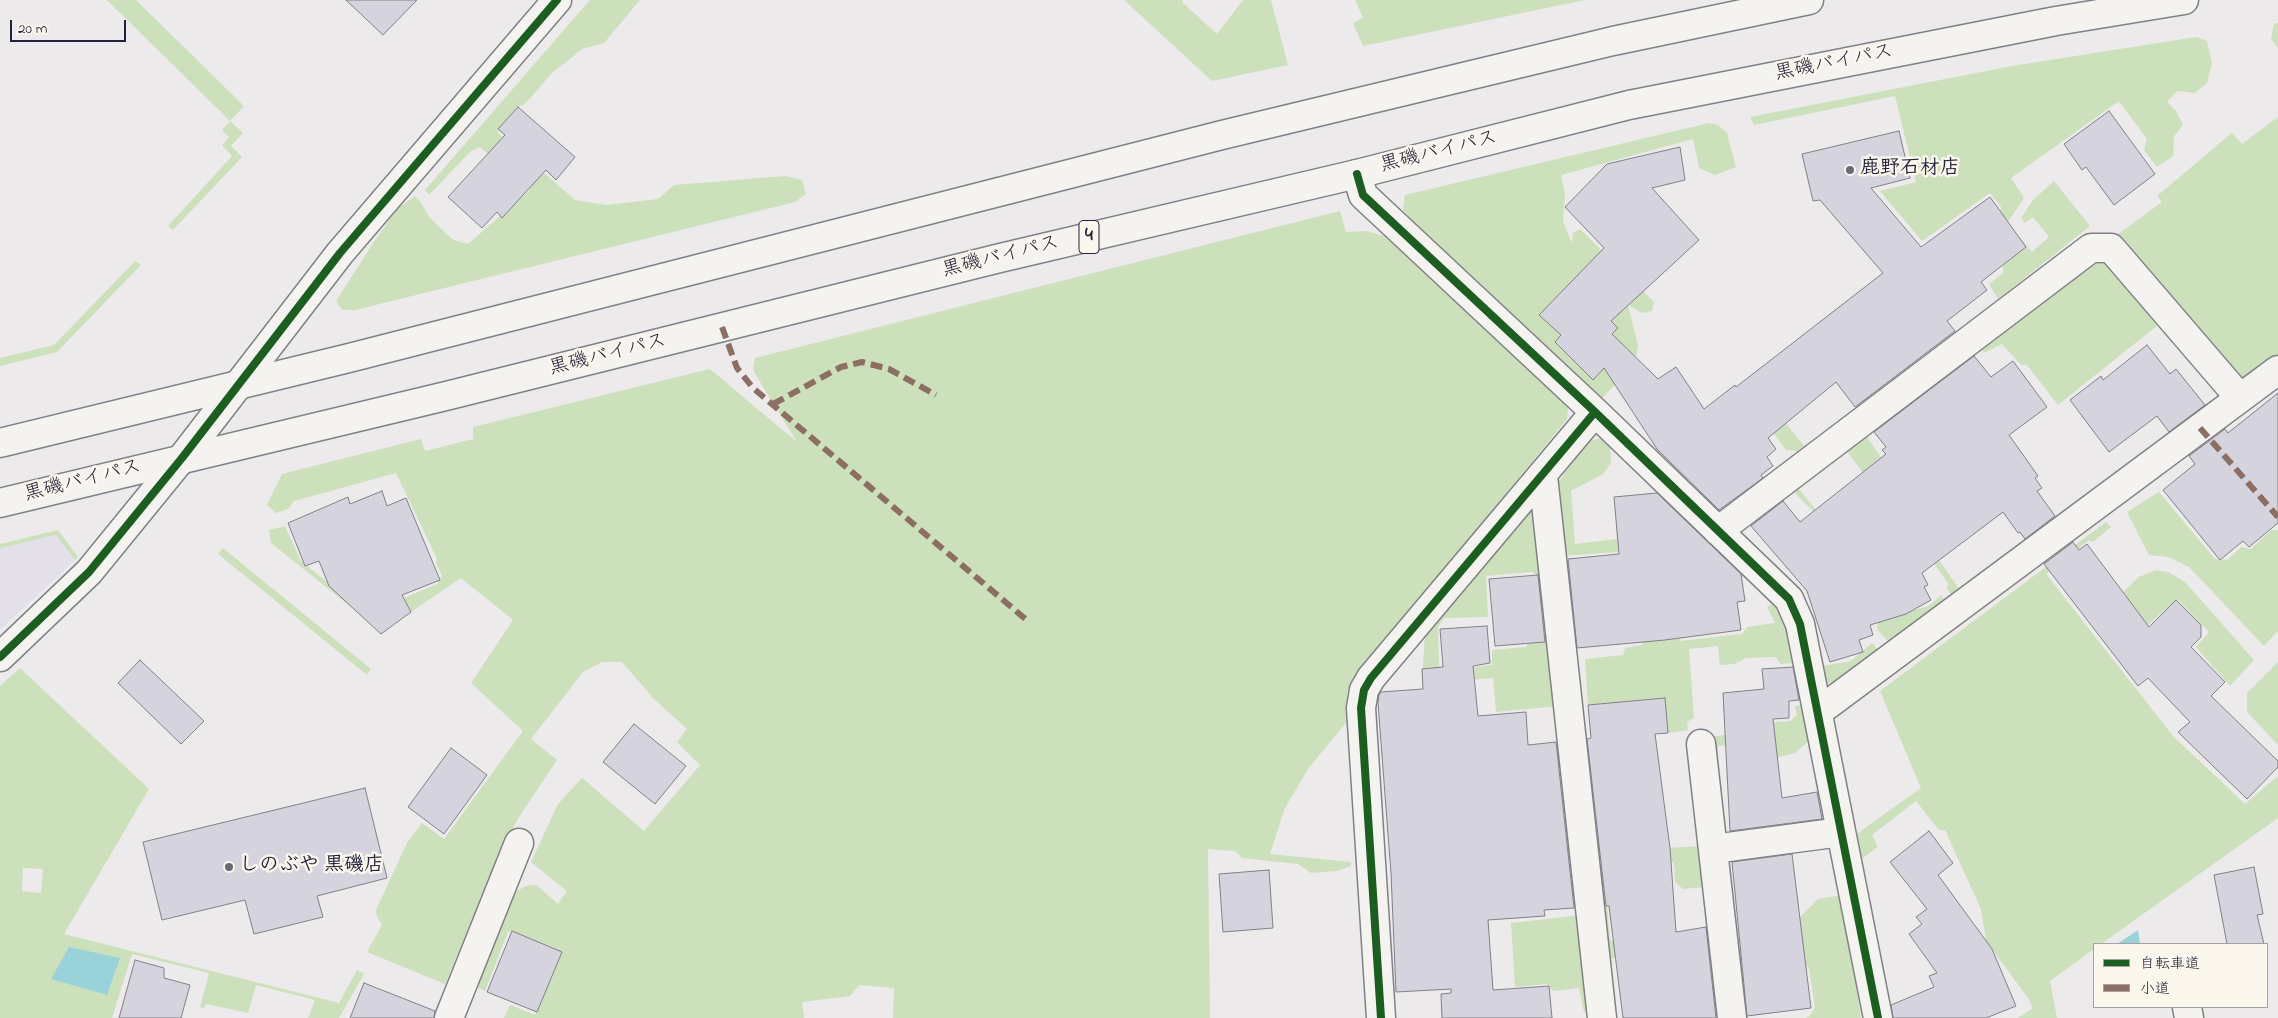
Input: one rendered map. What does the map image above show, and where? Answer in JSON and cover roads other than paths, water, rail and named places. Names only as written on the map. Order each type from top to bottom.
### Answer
[{"type":"main road","points":[[0,656],[88,572],[182,458],[340,253],[557,0]]},
{"type":"main road","points":[[0,443],[238,385],[1242,130],[1613,41],[1809,0]]},
{"type":"main road","name":"黒磯バイパス","points":[[0,503],[446,396],[1000,258],[1357,174],[1629,105],[2056,21],[2184,0]]},
{"type":"main road","points":[[1357,174],[1363,195],[1595,412],[1789,599],[1800,624],[1878,1018]]},
{"type":"main road","points":[[1718,531],[2091,248],[2111,248],[2240,398]]},
{"type":"main road","points":[[1818,712],[2278,370]]},
{"type":"main road","points":[[1381,1018],[1361,708],[1364,690],[1371,678],[1595,412]]},
{"type":"main road","points":[[1543,476],[1602,1018]]},
{"type":"main road","points":[[1701,744],[1732,1018]]},
{"type":"main road","points":[[1713,849],[1842,832]]},
{"type":"main road","points":[[449,1018],[519,843]]},
{"type":"water","points":[[2138,930],[2140,943],[2118,943]]},
{"type":"water","points":[[69,947],[120,958],[107,995],[51,979]]},
{"type":"place","name":"鹿野石材店","points":[[1850,170]]},
{"type":"place","name":"しのぶや 黒磯店","points":[[229,867]]}]
